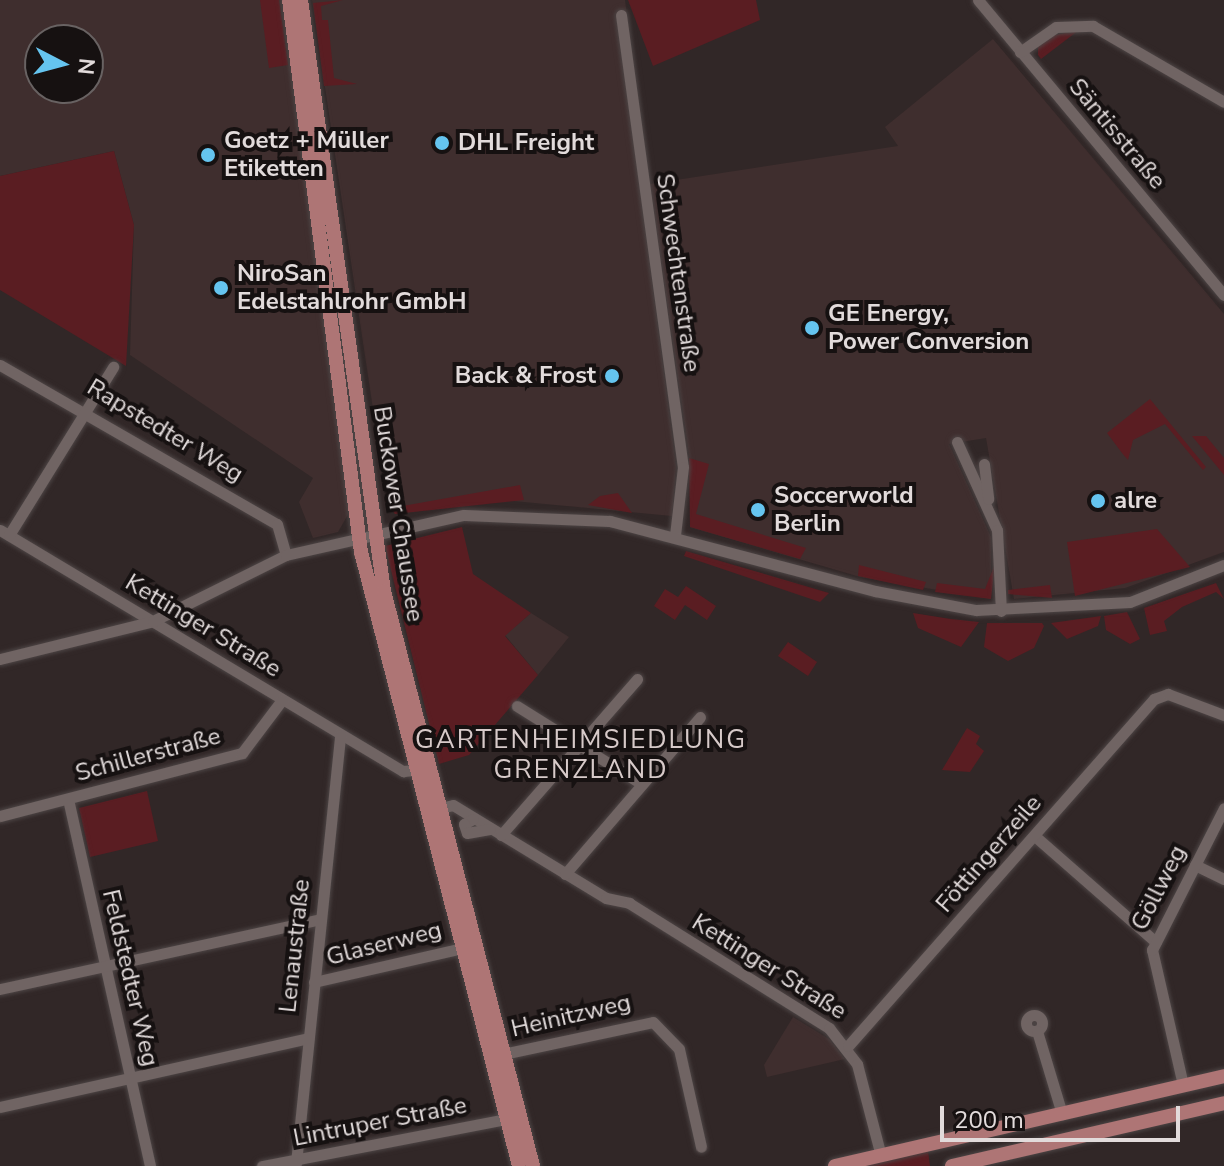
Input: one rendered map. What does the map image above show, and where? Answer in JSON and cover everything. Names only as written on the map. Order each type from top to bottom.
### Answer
[{"type":"main road","name":"Buckower Chaussee","points":[[289,0],[359,536],[422,763],[440,808],[533,1166]]},
{"type":"main road","name":"Buckower Chaussee","points":[[301,0],[376,532],[422,763],[501,1120],[519,1166]]},
{"type":"main road","points":[[835,1166],[1224,1076]]},
{"type":"main road","points":[[952,1166],[1224,1103]]},
{"type":"street","name":"Säntisstraße","points":[[978,0],[1224,295]]},
{"type":"street","name":"Schwechtenstraße","points":[[621,15],[683,467],[675,535]]},
{"type":"street","points":[[1020,52],[1056,27],[1093,26],[1222,97]]},
{"type":"street","name":"Rapstedter Weg","points":[[0,365],[87,410],[277,524],[286,555]]},
{"type":"street","points":[[3,534],[113,367]]},
{"type":"street","points":[[957,442],[989,507],[1000,543],[1001,611]]},
{"type":"street","points":[[984,464],[989,507]]},
{"type":"street","points":[[0,659],[153,621],[286,555],[376,532],[509,513],[592,518],[675,535],[875,591],[1001,611],[1106,603],[1162,590],[1224,565]]},
{"type":"street","name":"Kettinger Straße","points":[[3,534],[382,760],[422,763]]},
{"type":"street","points":[[496,832],[580,745],[637,679]]},
{"type":"street","name":"Föttingerzeile","points":[[848,1046],[1037,838],[1111,745],[1164,693],[1224,715]]},
{"type":"street","name":"Schillerstraße","points":[[0,816],[242,753],[282,700]]},
{"type":"street","points":[[517,706],[642,784]]},
{"type":"street","points":[[565,874],[700,717]]},
{"type":"street","name":"Lenaustraße","points":[[296,1163],[340,735]]},
{"type":"street","name":"Feldstedter Weg","points":[[68,799],[150,1166]]},
{"type":"street","name":"Kettinger Straße","points":[[440,808],[453,805],[565,874],[637,907],[848,1046],[881,1156]]},
{"type":"street","name":"Göllweg","points":[[1183,1085],[1156,942],[1224,808]]},
{"type":"street","points":[[1037,838],[1156,942]]},
{"type":"street","points":[[1195,865],[1224,879]]},
{"type":"street","points":[[0,989],[320,919]]},
{"type":"street","name":"Glaserweg","points":[[314,982],[463,948]]},
{"type":"street","name":"Heinitzweg","points":[[503,1054],[653,1022],[679,1049],[701,1147]]},
{"type":"street","points":[[1037,1031],[1062,1114]]},
{"type":"street","points":[[0,1107],[308,1038]]},
{"type":"street","name":"Lintruper Straße","points":[[262,1166],[296,1163],[501,1120]]},
{"type":"shaded area","points":[[0,0],[284,0],[350,511],[338,532],[313,538],[299,502],[313,478],[130,355],[134,225],[114,151],[0,176]]},
{"type":"shaded area","points":[[260,0],[279,0],[288,65],[269,68]]},
{"type":"shaded area","points":[[312,0],[625,0],[640,112],[630,114],[676,466],[672,516],[504,500],[388,510]]},
{"type":"shaded area","points":[[343,0],[321,6],[322,20],[328,20],[334,78],[357,84],[324,86],[313,3]]},
{"type":"shaded area","points":[[628,0],[756,0],[760,20],[653,66]]},
{"type":"shaded area","points":[[1079,30],[1041,59],[1038,55],[1038,45],[1051,36]]},
{"type":"shaded area","points":[[993,39],[1224,314],[1224,552],[1125,588],[1014,599],[986,438],[949,444],[991,537],[991,599],[860,577],[690,527],[691,468],[650,184],[898,146],[885,127]]},
{"type":"shaded area","points":[[114,151],[134,225],[126,366],[0,290],[0,176]]},
{"type":"shaded area","points":[[1150,399],[1206,467],[1203,470],[1165,424],[1133,440],[1128,460],[1107,433]]},
{"type":"shaded area","points":[[1192,436],[1206,436],[1224,458],[1224,475]]},
{"type":"shaded area","points":[[689,458],[709,464],[696,514],[806,548],[800,559],[690,527]]},
{"type":"shaded area","points":[[520,485],[524,500],[395,514],[385,501],[397,507]]},
{"type":"shaded area","points":[[618,493],[632,513],[588,505],[600,496]]},
{"type":"shaded area","points":[[462,527],[473,574],[531,613],[505,636],[538,675],[469,755],[439,764],[385,546]]},
{"type":"shaded area","points":[[1157,529],[1190,567],[1075,596],[1067,542]]},
{"type":"shaded area","points":[[686,551],[829,593],[820,602],[684,556]]},
{"type":"shaded area","points":[[995,564],[991,599],[935,592],[937,583],[985,589]]},
{"type":"shaded area","points":[[859,565],[926,582],[923,590],[858,576]]},
{"type":"shaded area","points":[[1216,583],[1224,599],[1216,592],[1182,607],[1164,621],[1167,631],[1150,635],[1144,608]]},
{"type":"shaded area","points":[[1050,585],[1052,598],[1008,594],[1008,590]]},
{"type":"shaded area","points":[[686,586],[716,606],[707,620],[685,605],[675,620],[654,606],[665,589],[678,597]]},
{"type":"shaded area","points":[[1127,612],[1140,639],[1130,644],[1106,630],[1104,616]]},
{"type":"shaded area","points":[[531,613],[569,637],[538,675],[505,635]]},
{"type":"shaded area","points":[[913,613],[979,622],[961,647],[918,628]]},
{"type":"shaded area","points":[[1101,616],[1098,626],[1067,639],[1051,623]]},
{"type":"shaded area","points":[[987,623],[1042,623],[1044,626],[1034,648],[1008,661],[984,647]]},
{"type":"shaded area","points":[[788,642],[817,662],[808,676],[778,656]]},
{"type":"shaded area","points":[[967,728],[980,736],[976,744],[984,751],[970,772],[942,770]]},
{"type":"shaded area","points":[[147,791],[158,841],[90,857],[79,808]]},
{"type":"shaded area","points":[[793,1017],[829,1039],[845,1059],[767,1077],[764,1065]]},
{"type":"shaded area","points":[[928,1151],[930,1166],[860,1166]]},
{"type":"place","name":"DHL Freight","points":[[442,143]]},
{"type":"place","name":"Goetz + Müller Etiketten","points":[[208,155]]},
{"type":"place","name":"NiroSan Edelstahlrohr GmbH","points":[[221,288]]},
{"type":"place","name":"GE Energy, Power Conversion","points":[[812,328]]},
{"type":"place","name":"Back & Frost","points":[[612,376]]},
{"type":"place","name":"alre","points":[[1098,501]]},
{"type":"place","name":"Soccerworld Berlin","points":[[758,510]]},
{"type":"district","name":"GARTENHEIMSIEDLUNG GRENZLAND","points":[[581,755]]}]
